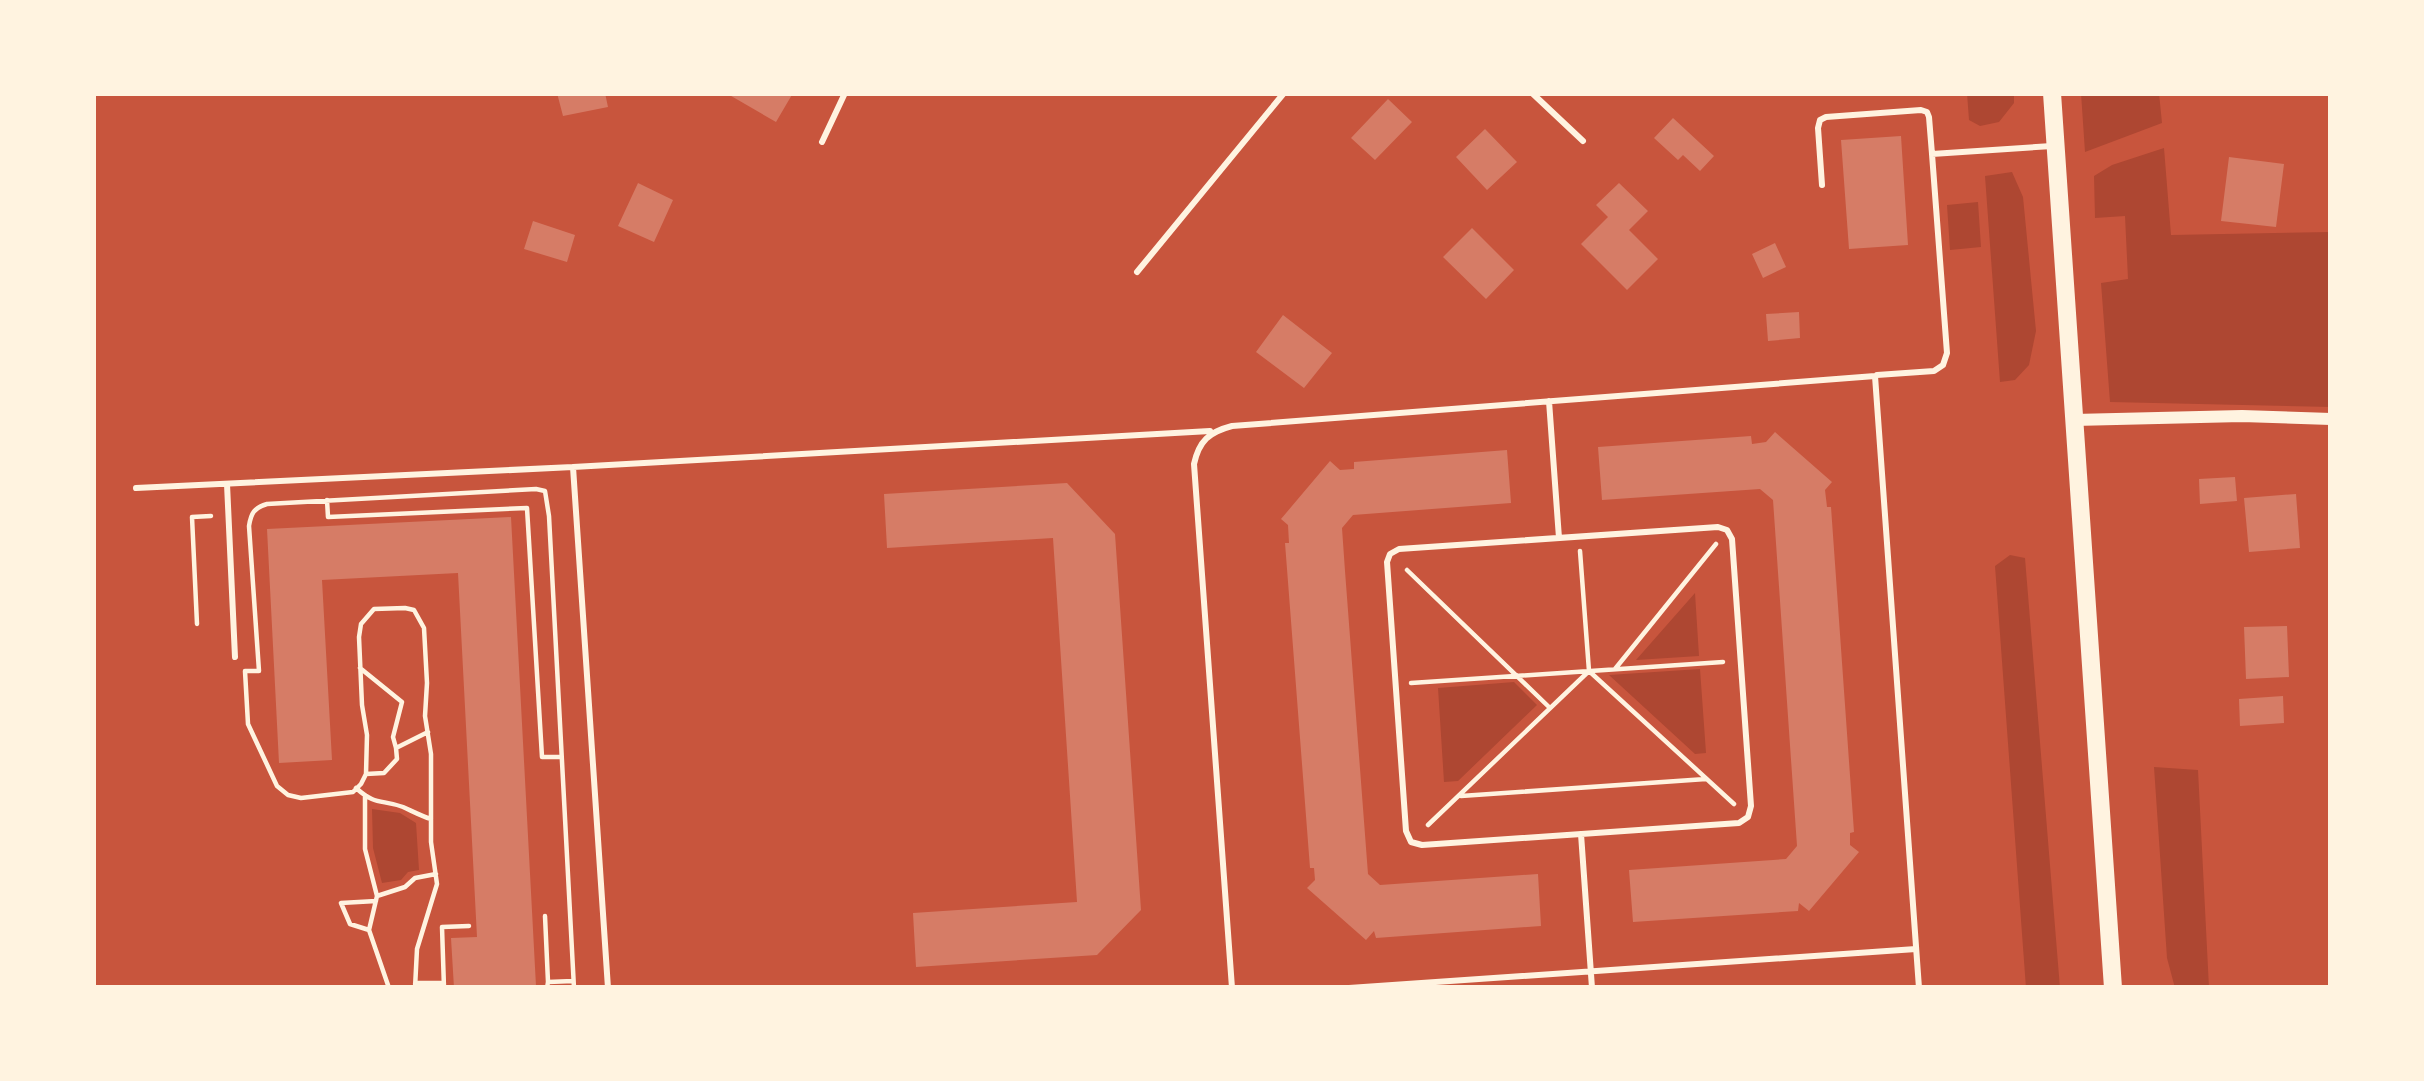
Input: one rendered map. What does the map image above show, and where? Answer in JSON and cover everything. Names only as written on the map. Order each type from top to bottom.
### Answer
[{"type":"main road","points":[[2052,93],[2113,988]]},
{"type":"street","points":[[2074,420],[2331,419]]},
{"type":"lane","points":[[822,142],[845,93]]},
{"type":"lane","points":[[1137,272],[1284,93]]},
{"type":"lane","points":[[1532,93],[1583,141]]},
{"type":"lane","points":[[136,488],[1214,430],[1934,371],[1943,365],[1947,353],[1927,112],[1820,120],[1822,185]]},
{"type":"lane","points":[[1932,154],[2056,145]]},
{"type":"lane","points":[[1875,376],[1919,988]]},
{"type":"lane","points":[[1549,401],[1559,538]]},
{"type":"lane","points":[[1214,430],[1197,449],[1194,464],[1232,988]]},
{"type":"lane","points":[[573,466],[608,988]]},
{"type":"lane","points":[[226,484],[236,656]]},
{"type":"lane","points":[[1727,530],[1732,539],[1741,661],[1748,817],[1738,823],[1422,845],[1411,842],[1406,831],[1390,554],[1399,549],[1559,538],[1727,530]]},
{"type":"lane","points":[[1581,834],[1592,988]]},
{"type":"lane","points":[[1349,988],[1916,949]]},
{"type":"path","points":[[469,926],[442,927],[444,985],[415,986],[417,949],[437,884],[431,842],[424,628],[414,610],[374,609],[365,616],[359,637],[366,774],[356,788],[340,795],[301,798],[277,786],[248,724],[245,671],[259,671],[249,526],[256,507],[545,491],[573,985],[548,985],[545,916]]},
{"type":"path","points":[[327,500],[328,517],[527,508],[542,757],[562,757]]},
{"type":"path","points":[[197,624],[192,517],[228,515]]},
{"type":"path","points":[[1615,669],[1727,530]]},
{"type":"path","points":[[1580,537],[1589,671],[1748,817]]},
{"type":"path","points":[[1390,554],[1550,709]]},
{"type":"path","points":[[1396,684],[1741,661]]},
{"type":"path","points":[[360,668],[402,702],[393,737],[397,759],[384,773],[366,774]]},
{"type":"path","points":[[1411,842],[1589,671]]},
{"type":"path","points":[[396,748],[428,732]]},
{"type":"path","points":[[1458,796],[1706,779]]},
{"type":"path","points":[[356,788],[370,800],[431,819]]},
{"type":"path","points":[[364,795],[365,850],[377,898],[369,930],[389,988]]},
{"type":"path","points":[[369,930],[350,923],[341,903],[377,898],[415,878],[436,874]]},
{"type":"shaded area","points":[[1967,93],[2014,93],[2014,103],[1999,122],[1980,126],[1969,120]]},
{"type":"shaded area","points":[[2081,93],[2159,93],[2162,123],[2085,152]]},
{"type":"shaded area","points":[[2164,148],[2171,235],[2331,232],[2331,407],[2110,402],[2101,283],[2128,279],[2125,216],[2095,218],[2094,176]]},
{"type":"shaded area","points":[[2012,172],[2023,197],[2036,331],[2029,365],[2015,380],[2000,382],[1985,176]]},
{"type":"shaded area","points":[[1978,202],[1981,247],[1950,250],[1947,205]]},
{"type":"shaded area","points":[[2010,555],[2025,558],[2060,988],[2026,988],[1995,566]]},
{"type":"shaded area","points":[[1695,593],[1699,656],[1636,660]]},
{"type":"shaded area","points":[[1700,669],[1706,753],[1695,754],[1609,675]]},
{"type":"shaded area","points":[[1514,682],[1537,705],[1458,781],[1444,782],[1438,688]]},
{"type":"shaded area","points":[[2154,767],[2198,770],[2209,988],[2175,988],[2167,958]]},
{"type":"shaded area","points":[[372,809],[400,813],[416,823],[419,870],[382,883],[373,848]]},
{"type":"building","points":[[557,93],[605,93],[608,107],[563,116]]},
{"type":"building","points":[[726,93],[793,93],[776,122]]},
{"type":"building","points":[[1388,99],[1412,122],[1375,160],[1351,138]]},
{"type":"building","points":[[1673,118],[1714,156],[1700,171],[1683,155],[1678,160],[1654,138]]},
{"type":"building","points":[[1485,129],[1517,162],[1487,190],[1456,157]]},
{"type":"building","points":[[1901,136],[1908,245],[1849,249],[1841,140]]},
{"type":"building","points":[[2229,157],[2284,164],[2276,227],[2221,221]]},
{"type":"building","points":[[638,183],[673,200],[654,242],[618,226]]},
{"type":"building","points":[[1619,183],[1648,211],[1629,230],[1658,259],[1627,290],[1581,244],[1608,217],[1596,205]]},
{"type":"building","points":[[533,221],[575,235],[567,262],[524,249]]},
{"type":"building","points":[[1472,228],[1514,270],[1486,299],[1443,257]]},
{"type":"building","points":[[1775,243],[1786,267],[1763,278],[1752,254]]},
{"type":"building","points":[[1799,312],[1800,338],[1768,341],[1766,314]]},
{"type":"building","points":[[1283,315],[1332,353],[1304,388],[1256,352]]},
{"type":"building","points":[[1775,432],[1832,482],[1825,490],[1827,507],[1831,507],[1854,832],[1850,845],[1859,852],[1809,911],[1799,903],[1798,911],[1633,922],[1629,870],[1786,859],[1797,846],[1773,500],[1760,489],[1602,500],[1598,447],[1751,436],[1752,444],[1766,442]]},
{"type":"building","points":[[1507,450],[1511,503],[1353,515],[1342,528],[1345,571],[1368,874],[1380,885],[1538,874],[1541,926],[1376,938],[1374,931],[1366,940],[1307,888],[1315,880],[1314,868],[1310,868],[1285,543],[1289,543],[1288,525],[1281,519],[1330,461],[1340,470],[1354,469],[1354,462]]},
{"type":"building","points":[[2235,477],[2237,501],[2200,504],[2199,479]]},
{"type":"building","points":[[1067,483],[1115,534],[1141,910],[1097,955],[916,967],[913,913],[1077,902],[1053,538],[887,548],[884,494]]},
{"type":"building","points":[[2296,494],[2300,548],[2249,552],[2244,498]]},
{"type":"building","points":[[511,517],[536,986],[454,988],[451,938],[477,937],[458,573],[322,580],[332,760],[279,763],[267,529]]},
{"type":"building","points":[[2287,626],[2289,677],[2246,679],[2244,627]]},
{"type":"building","points":[[2283,696],[2284,723],[2240,726],[2239,699]]}]
